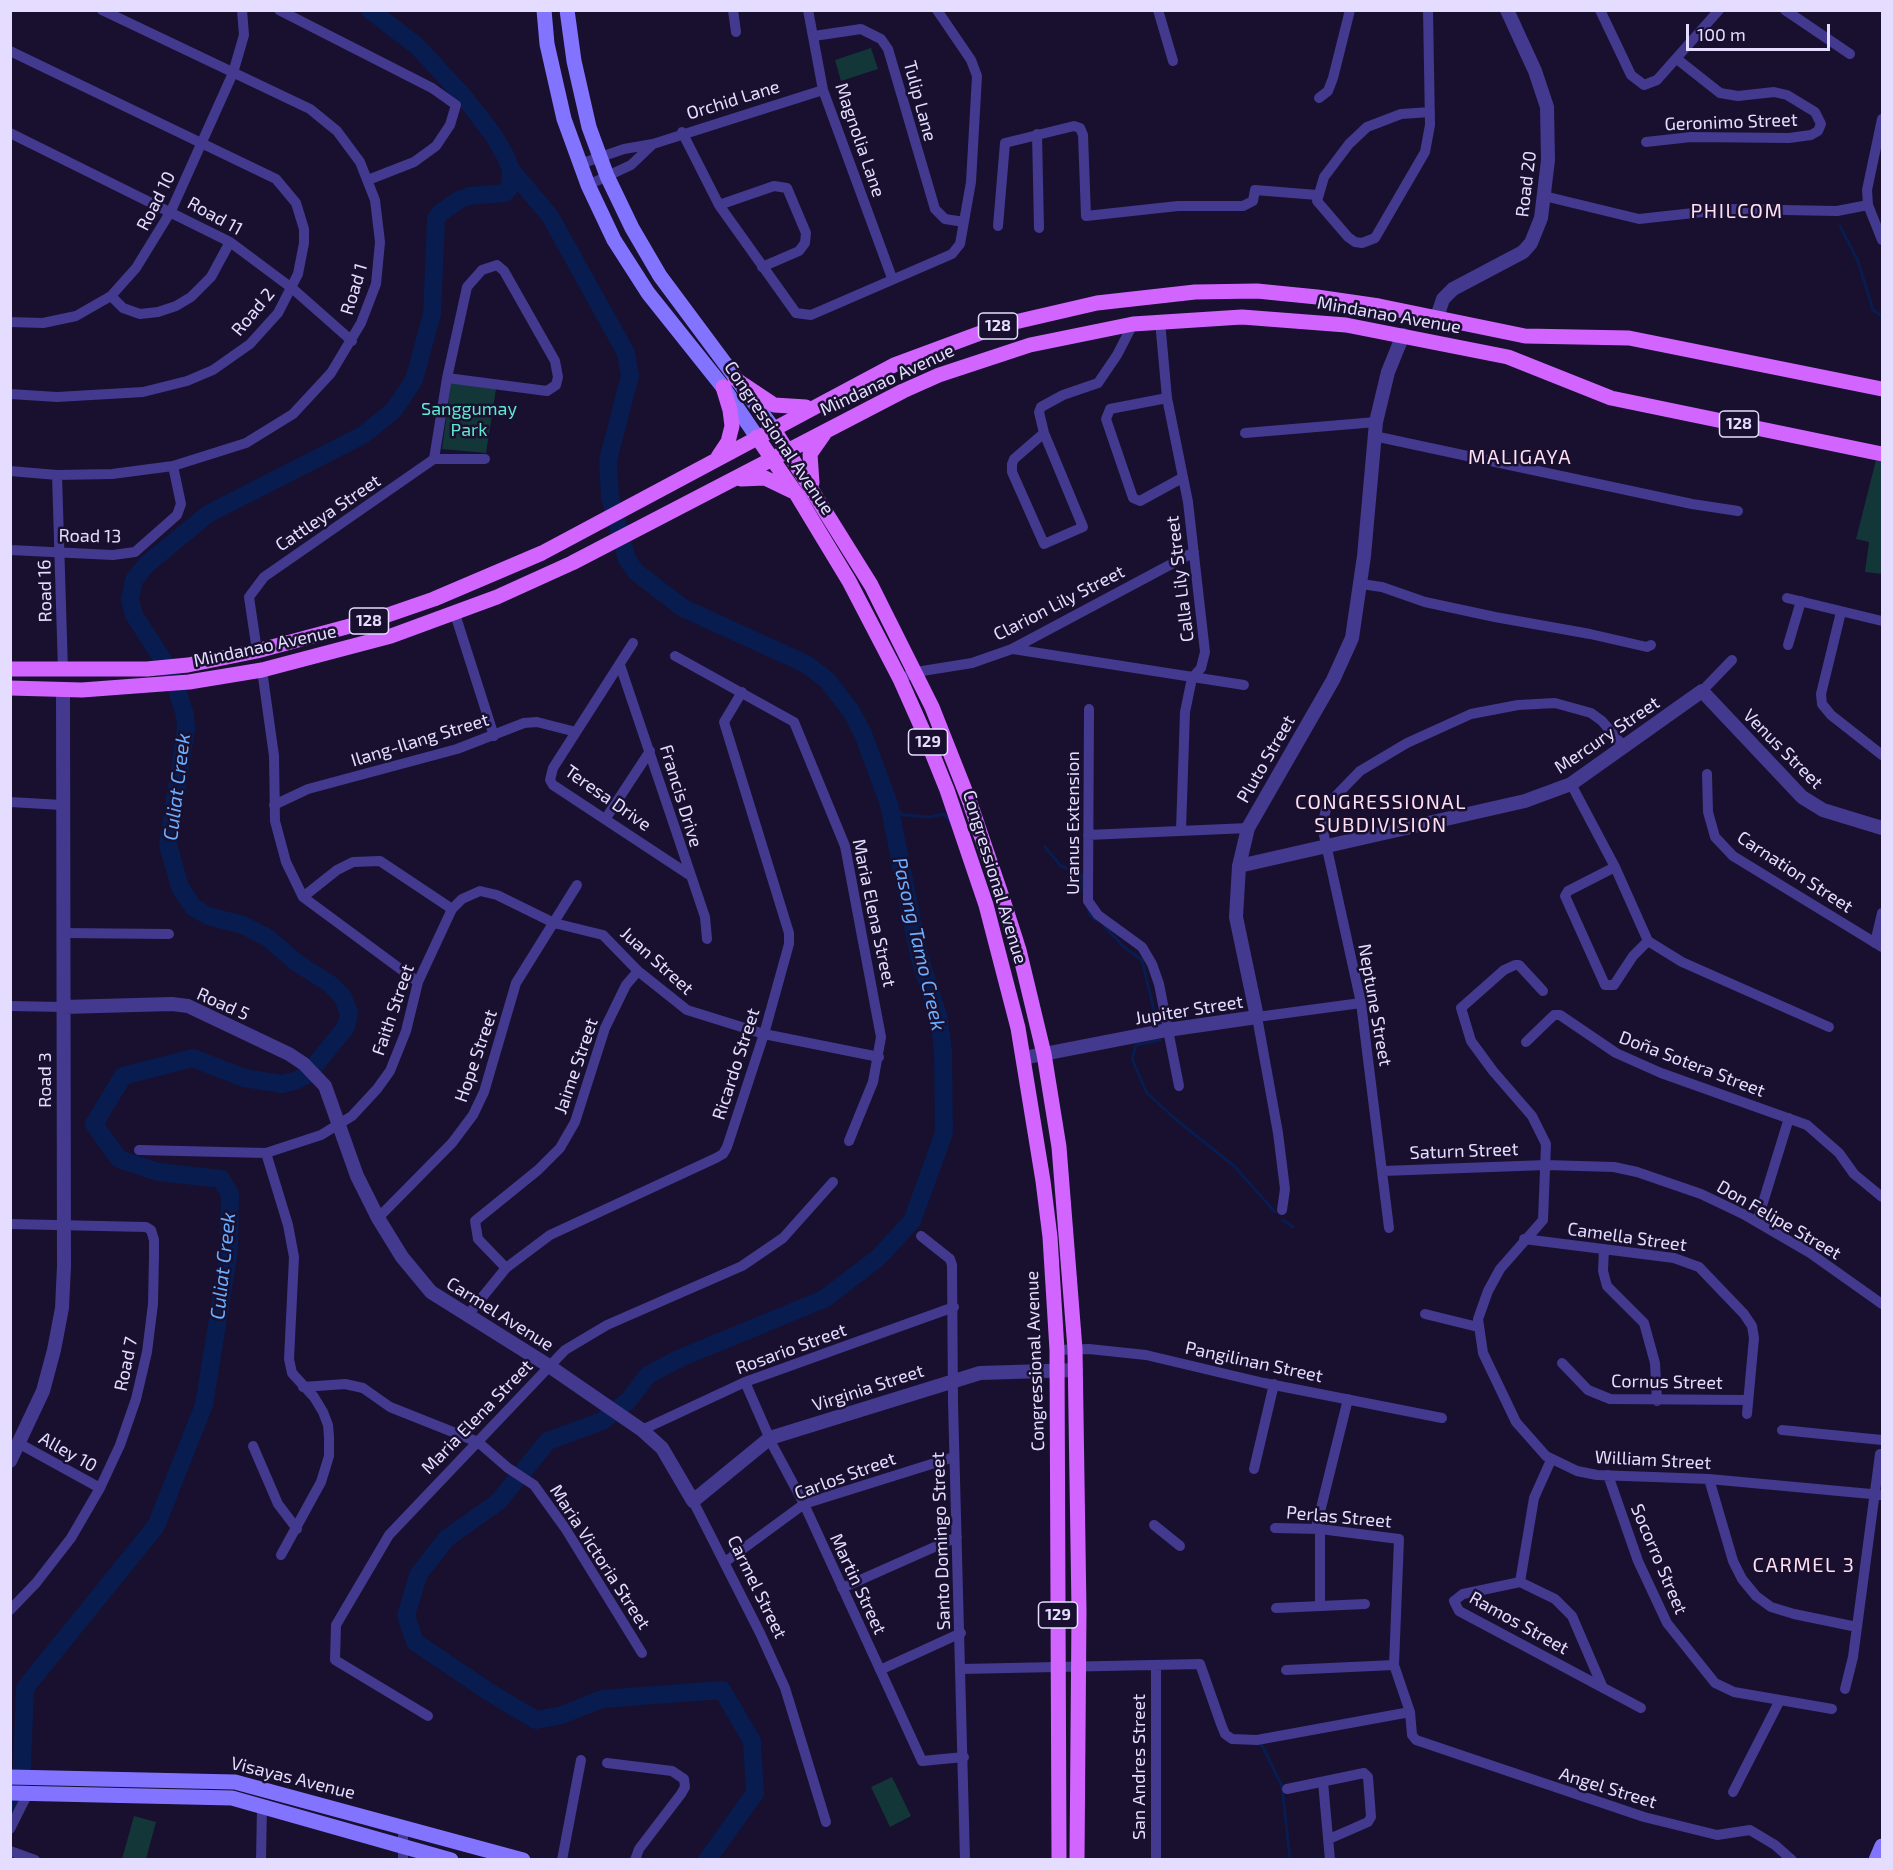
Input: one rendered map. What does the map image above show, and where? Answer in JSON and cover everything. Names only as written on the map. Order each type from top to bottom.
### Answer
[{"type":"main road","name":"Congressional Avenue","points":[[544,10],[556,94],[588,185],[614,240],[648,293],[773,428],[815,491],[871,585],[916,672],[950,749],[982,835],[1019,950],[1044,1054],[1059,1147],[1075,1349],[1077,1860]]},
{"type":"main road","name":"Congressional Avenue","points":[[567,10],[579,84],[607,176],[632,228],[660,276],[729,383],[757,437],[797,495],[849,581],[900,679],[947,790],[974,866],[1001,955],[1038,1138],[1050,1237],[1057,1350],[1059,1860]]},
{"type":"main road","name":"Mindanao Avenue","points":[[10,669],[63,671],[147,669],[188,665],[257,651],[376,619],[491,576],[637,503],[894,365],[1002,325],[1097,303],[1195,292],[1257,291],[1317,297],[1437,317],[1537,338],[1609,336],[1629,338],[1882,389]]},
{"type":"main road","points":[[1195,292],[1196,318]]},
{"type":"main road","name":"Mindanao Avenue","points":[[10,688],[63,690],[189,682],[262,670],[391,636],[497,597],[609,545],[903,391],[967,364],[1039,342],[1132,324],[1196,318],[1288,319],[1404,335],[1519,360],[1598,395],[1882,453]]},
{"type":"main road","points":[[717,458],[728,442],[732,426],[729,383],[774,405],[790,408],[815,406]]},
{"type":"main road","points":[[815,491],[809,469],[810,454],[818,441],[833,427]]},
{"type":"main road","points":[[729,482],[765,478],[781,484],[797,495]]},
{"type":"main road","points":[[491,576],[497,597]]},
{"type":"main road","name":"Visayas Avenue","points":[[12,1777],[227,1780],[523,1860]]},
{"type":"main road","name":"Visayas Avenue","points":[[10,1793],[213,1796],[262,1806],[403,1852],[451,1860]]},
{"type":"main road","points":[[1876,1860],[1882,1846]]},
{"type":"street","name":"Road 1","points":[[10,471],[57,475],[112,474],[173,466],[229,450],[279,425],[320,388],[352,341],[370,304],[379,263],[379,221],[368,180],[349,146],[323,117],[102,10]]},
{"type":"street","name":"Road 10","points":[[10,322],[59,321],[88,310],[111,296],[136,268],[171,211],[233,73],[244,35],[242,10]]},
{"type":"street","points":[[279,10],[432,88],[456,105],[450,125],[436,146],[425,155],[368,180]]},
{"type":"street","points":[[732,10],[736,32]]},
{"type":"street","name":"Magnolia Lane","points":[[808,10],[823,90],[892,278]]},
{"type":"street","points":[[682,132],[719,205],[796,313],[802,316],[811,315],[952,254],[960,244],[971,182],[977,76],[971,60],[937,10]]},
{"type":"street","points":[[1158,10],[1173,61]]},
{"type":"street","points":[[1319,98],[1328,91],[1333,78],[1350,10]]},
{"type":"street","points":[[1428,10],[1430,112],[1425,152],[1375,238],[1362,243],[1348,237],[1320,205],[1317,195],[1324,177],[1338,157],[1367,127],[1401,114],[1430,112]]},
{"type":"street","name":"Road 20","points":[[1437,317],[1443,299],[1453,289],[1513,259],[1531,243],[1538,231],[1544,196],[1549,136],[1547,106],[1535,71],[1507,10]]},
{"type":"street","points":[[1600,10],[1631,75],[1637,82],[1644,85],[1651,84],[1677,59],[1719,10]]},
{"type":"street","points":[[1785,10],[1850,54]]},
{"type":"street","name":"Tulip Lane","points":[[814,36],[861,29],[881,39],[888,49],[935,209],[945,219],[964,222]]},
{"type":"street","name":"Road 2","points":[[10,51],[276,179],[296,203],[304,229],[303,259],[293,289],[273,320],[250,344],[228,361],[187,381],[143,392],[57,397],[10,394]]},
{"type":"street","name":"Geronimo Street","points":[[1646,142],[1691,137],[1789,138],[1818,131],[1821,124],[1815,112],[1787,95],[1774,92],[1738,96],[1720,93],[1677,59]]},
{"type":"street","name":"Orchid Lane","points":[[580,164],[624,149],[653,144],[682,132],[823,90]]},
{"type":"street","points":[[1882,119],[1870,171],[1868,205],[1882,240]]},
{"type":"street","points":[[998,226],[1005,143],[1074,126],[1080,128],[1083,135],[1086,216],[1173,207],[1248,205],[1255,198],[1255,190],[1317,195]]},
{"type":"street","name":"Road 11","points":[[10,133],[230,242],[293,289],[352,341]]},
{"type":"street","points":[[1036,134],[1039,228]]},
{"type":"street","name":"Orchid Lane","points":[[588,185],[631,165],[653,144]]},
{"type":"street","points":[[719,205],[774,186],[787,188],[806,233],[805,243],[799,251],[762,267]]},
{"type":"street","points":[[1544,196],[1639,219],[1730,209],[1837,211],[1868,205]]},
{"type":"street","points":[[111,296],[123,308],[140,314],[158,312],[176,306],[191,297],[211,277],[230,242]]},
{"type":"street","points":[[447,378],[547,391],[553,388],[558,377],[555,360],[504,272],[495,265],[476,274],[467,287],[447,378],[434,459],[485,459]]},
{"type":"street","name":"Calla Lily Street","points":[[1160,321],[1167,398],[1194,552],[1205,652],[1201,668],[1192,678],[1185,712],[1180,830]]},
{"type":"street","points":[[1044,433],[1014,459],[1012,464],[1016,482],[1044,544],[1083,527],[1044,433],[1039,412],[1041,407],[1063,395],[1098,383],[1117,355],[1132,324]]},
{"type":"street","name":"Pluto Street","points":[[1282,1210],[1285,1189],[1280,1144],[1236,917],[1239,866],[1248,828],[1344,657],[1352,638],[1361,584],[1375,429],[1388,372],[1404,335]]},
{"type":"street","points":[[1167,398],[1110,409],[1106,419],[1133,498],[1140,501],[1182,478]]},
{"type":"street","points":[[1245,433],[1375,429],[1692,504],[1738,511]]},
{"type":"street","name":"Cattleya Street","points":[[257,651],[249,597],[257,583],[309,544],[434,459]]},
{"type":"street","name":"Road 13","points":[[10,549],[113,555],[135,552],[177,515],[181,504],[173,466]]},
{"type":"street","name":"Road 16","points":[[57,475],[63,671]]},
{"type":"street","name":"Clarion Lily Street","points":[[900,679],[916,672],[972,663],[1012,649],[1194,552]]},
{"type":"street","points":[[1361,584],[1382,587],[1425,602],[1495,617],[1647,647],[1651,645]]},
{"type":"street","points":[[1787,598],[1882,621]]},
{"type":"street","points":[[1788,645],[1801,601]]},
{"type":"street","points":[[1841,612],[1821,694],[1822,704],[1831,715],[1882,755]]},
{"type":"street","points":[[455,614],[494,736]]},
{"type":"street","name":"Teresa Drive","points":[[633,643],[550,774],[550,780],[553,785],[688,874]]},
{"type":"street","points":[[1012,649],[1245,685]]},
{"type":"street","name":"Maria Elena Street","points":[[675,656],[794,723],[845,846],[880,1027],[879,1057],[867,1098],[849,1141]]},
{"type":"street","name":"Mercury Street","points":[[1239,866],[1525,801],[1571,784],[1702,691],[1732,660]]},
{"type":"street","name":"Francis Drive","points":[[620,665],[650,751],[688,874],[705,917],[707,939]]},
{"type":"street","points":[[262,670],[273,748],[274,805],[278,842],[303,897],[418,982]]},
{"type":"street","name":"Road 3","points":[[10,1461],[20,1444],[43,1390],[54,1350],[63,1298],[63,690]]},
{"type":"street","name":"Venus Street","points":[[1702,691],[1802,797],[1823,810],[1882,828]]},
{"type":"street","name":"Ricardo Street","points":[[467,1316],[506,1268],[550,1235],[723,1154],[764,1034],[784,967],[789,933],[724,722],[742,692]]},
{"type":"street","name":"Neptune Street","points":[[1389,1228],[1361,1003],[1322,826],[1327,804],[1360,771],[1407,742],[1471,714],[1518,705],[1555,703],[1568,705],[1597,717],[1624,747]]},
{"type":"street","name":"Uranus Extension","points":[[1089,709],[1089,904],[1098,915],[1142,947],[1152,964],[1159,984],[1179,1086]]},
{"type":"street","name":"Ilang-Ilang Street","points":[[274,805],[308,789],[494,736],[511,727],[537,722],[576,732]]},
{"type":"street","points":[[606,818],[650,751]]},
{"type":"street","name":"Carnation Street","points":[[1707,774],[1708,812],[1715,837],[1733,856],[1879,945]]},
{"type":"street","points":[[1571,784],[1615,867],[1648,941],[1682,962],[1829,1027]]},
{"type":"street","points":[[10,802],[62,805]]},
{"type":"street","points":[[1088,834],[1248,828]]},
{"type":"street","points":[[303,897],[337,870],[353,862],[380,861],[452,909],[462,899],[480,891],[497,894],[554,923]]},
{"type":"street","points":[[1615,867],[1568,891],[1565,896],[1605,985],[1614,985],[1633,956],[1648,941]]},
{"type":"street","name":"Hope Street","points":[[378,1218],[452,1143],[473,1115],[484,1092],[516,983],[577,885]]},
{"type":"street","name":"Faith Street","points":[[139,1150],[266,1153],[303,1143],[340,1125],[356,1112],[390,1071],[406,1031],[418,982],[452,909]]},
{"type":"street","points":[[1879,945],[1882,913]]},
{"type":"street","name":"Juan Street","points":[[554,923],[603,935],[638,971],[687,1010],[764,1034],[879,1057]]},
{"type":"street","points":[[63,933],[169,934]]},
{"type":"street","name":"William Street","points":[[1543,991],[1519,965],[1515,964],[1504,970],[1463,1004],[1461,1012],[1471,1041],[1493,1071],[1532,1116],[1546,1144],[1543,1220],[1504,1263],[1480,1310],[1478,1327],[1482,1353],[1504,1400],[1528,1438],[1551,1460],[1577,1471],[1608,1475],[1709,1479],[1878,1495]]},
{"type":"street","name":"Jaime Street","points":[[506,1268],[477,1239],[475,1221],[538,1170],[560,1148],[575,1122],[605,1028],[626,986],[638,971]]},
{"type":"street","name":"Jupiter Street","points":[[1023,1058],[1167,1030],[1361,1003]]},
{"type":"street","name":"Road 5","points":[[63,1007],[172,1004],[188,1006],[289,1054],[320,1078]]},
{"type":"street","points":[[10,1006],[63,1007]]},
{"type":"street","name":"Doña Sotera Street","points":[[1526,1042],[1557,1014],[1616,1053],[1661,1073],[1807,1125],[1820,1135],[1854,1174],[1882,1197]]},
{"type":"street","name":"Carmel Avenue","points":[[320,1078],[340,1125],[357,1176],[378,1218],[402,1257],[431,1292],[602,1401]]},
{"type":"street","points":[[1757,1222],[1789,1118]]},
{"type":"street","points":[[266,1153],[288,1225],[294,1257],[289,1359],[292,1373],[314,1397],[328,1425],[329,1456],[321,1482],[281,1555]]},
{"type":"street","name":"Saturn Street","points":[[1383,1172],[1546,1165]]},
{"type":"street","name":"Don Felipe Street","points":[[1546,1165],[1614,1167],[1637,1172],[1701,1194],[1757,1222],[1810,1253],[1882,1304]]},
{"type":"street","name":"Maria Elena Street","points":[[428,1716],[335,1660],[336,1625],[389,1535],[566,1350],[607,1325],[742,1266],[783,1238],[832,1182]]},
{"type":"street","name":"Road 7","points":[[10,1224],[146,1227],[151,1230],[154,1240],[153,1304],[147,1352],[123,1435],[100,1488],[71,1538],[36,1583],[10,1610]]},
{"type":"street","name":"Santo Domingo Street","points":[[921,1236],[950,1259],[954,1306],[954,1457],[961,1633],[965,1860]]},
{"type":"street","name":"Camella Street","points":[[1524,1239],[1674,1258],[1691,1262],[1704,1272],[1744,1314],[1752,1326],[1754,1338],[1747,1414]]},
{"type":"street","points":[[1604,1249],[1603,1271],[1607,1286],[1644,1323],[1654,1363],[1657,1401]]},
{"type":"street","name":"Rosario Street","points":[[642,1430],[745,1382],[954,1306]]},
{"type":"street","points":[[1425,1314],[1478,1327]]},
{"type":"street","name":"Pangilinan Street","points":[[1057,1350],[1075,1349],[1146,1355],[1442,1418]]},
{"type":"street","name":"Cornus Street","points":[[1562,1363],[1575,1379],[1597,1395],[1617,1400],[1748,1400]]},
{"type":"street","name":"Virginia Street","points":[[693,1501],[770,1438],[980,1373],[1076,1370]]},
{"type":"street","name":"Martin Street","points":[[745,1382],[770,1438],[804,1504],[922,1761],[927,1763],[964,1757]]},
{"type":"street","name":"Maria Victoria Street","points":[[303,1387],[345,1384],[363,1388],[390,1407],[478,1442],[508,1468],[534,1485],[565,1528],[642,1653]]},
{"type":"street","points":[[1254,1469],[1274,1384]]},
{"type":"street","points":[[1320,1606],[1318,1528],[1348,1399]]},
{"type":"street","name":"Carmel Street","points":[[602,1401],[642,1430],[662,1448],[693,1501],[785,1688],[826,1822]]},
{"type":"street","points":[[1782,1430],[1882,1440]]},
{"type":"street","name":"Alley 10","points":[[20,1444],[100,1488]]},
{"type":"street","points":[[253,1446],[278,1504],[297,1529]]},
{"type":"street","points":[[1845,1689],[1878,1495],[1880,1454]]},
{"type":"street","name":"Carlos Street","points":[[725,1562],[804,1504],[954,1457]]},
{"type":"street","name":"Ramos Street","points":[[1520,1582],[1534,1498],[1551,1460]]},
{"type":"street","name":"Socorro Street","points":[[1608,1475],[1638,1561],[1667,1623],[1715,1683],[1734,1692],[1832,1708]]},
{"type":"street","points":[[1709,1479],[1733,1561],[1742,1579],[1756,1596],[1772,1606],[1794,1614],[1857,1627]]},
{"type":"street","points":[[1154,1525],[1180,1546]]},
{"type":"street","name":"Perlas Street","points":[[1275,1528],[1318,1528],[1399,1539],[1394,1665]]},
{"type":"street","points":[[842,1588],[957,1537]]},
{"type":"street","name":"Ramos Street","points":[[1603,1688],[1566,1607],[1541,1591],[1520,1582],[1463,1594],[1456,1598],[1454,1605],[1459,1611],[1603,1688],[1641,1708]]},
{"type":"street","points":[[1276,1608],[1365,1604]]},
{"type":"street","points":[[880,1670],[961,1633]]},
{"type":"street","points":[[961,1669],[1156,1670],[1203,1665],[1225,1734],[1232,1739],[1257,1740],[1410,1712],[1394,1665],[1286,1670]]},
{"type":"street","name":"San Andres Street","points":[[1156,1670],[1156,1860]]},
{"type":"street","points":[[1733,1792],[1780,1700]]},
{"type":"street","name":"Angel Street","points":[[1410,1712],[1413,1735],[1418,1741],[1644,1817],[1717,1834],[1750,1830],[1775,1845],[1792,1860]]},
{"type":"street","points":[[562,1860],[581,1760]]},
{"type":"street","points":[[607,1763],[672,1772],[684,1779],[685,1786],[681,1794],[639,1849],[635,1860]]},
{"type":"street","points":[[1287,1789],[1364,1773],[1368,1778],[1371,1816],[1368,1822],[1329,1839]]},
{"type":"street","points":[[1323,1782],[1330,1860]]},
{"type":"street","points":[[10,1829],[27,1793]]},
{"type":"street","points":[[261,1860],[262,1806]]},
{"type":"street","points":[[403,1827],[403,1852]]},
{"type":"street","points":[[10,1851],[35,1860]]},
{"type":"green space","points":[[871,48],[878,69],[841,81],[835,60]]},
{"type":"green space","name":"Sanggumay Park","points":[[451,383],[496,389],[486,453],[442,449]]},
{"type":"green space","points":[[1876,460],[1882,462],[1882,574],[1865,572],[1869,542],[1856,539]]},
{"type":"green space","points":[[892,1777],[911,1816],[890,1827],[871,1787]]},
{"type":"green space","points":[[134,1816],[156,1822],[146,1859],[122,1859]]},
{"type":"waterway","name":"Culiat Creek","points":[[10,1809],[20,1789],[25,1688],[156,1526],[204,1405],[229,1251],[230,1194],[221,1179],[158,1172],[119,1159],[94,1124],[123,1076],[193,1058],[244,1078],[282,1084],[295,1081],[307,1075],[346,1027],[349,1013],[343,997],[330,984],[297,963],[268,938],[243,925],[208,916],[193,907],[180,887],[168,845],[186,729],[185,715],[172,674],[134,615],[130,599],[134,580],[147,564],[208,514],[363,435],[394,410],[414,380],[432,314],[436,219],[440,213],[459,200],[469,196],[505,193],[510,187],[511,170],[506,157],[494,136],[465,98],[417,46],[370,10]]},
{"type":"waterway","name":"Pasong Tamo Creek","points":[[511,170],[550,216],[626,353],[630,376],[608,460],[610,497],[627,559],[636,572],[683,608],[806,664],[827,680],[851,711],[863,734],[889,804],[919,956],[939,1019],[943,1052],[944,1133],[912,1221],[878,1258],[824,1299],[678,1359],[648,1375],[628,1401],[602,1421],[548,1441],[498,1502],[447,1538],[418,1575],[406,1616],[415,1642],[489,1692],[536,1720],[562,1715],[602,1699],[722,1690],[752,1741],[755,1793],[707,1860]]},
{"type":"waterway","points":[[1840,226],[1858,261],[1873,310],[1882,316]]},
{"type":"waterway","points":[[889,804],[903,815],[930,817],[944,814],[951,823]]},
{"type":"waterway","points":[[1045,847],[1061,866],[1081,874],[1083,891]]},
{"type":"waterway","points":[[1088,909],[1090,915],[1096,920]]},
{"type":"waterway","points":[[1104,926],[1124,947],[1142,960],[1158,1027]]},
{"type":"waterway","points":[[1160,1040],[1136,1045],[1132,1059],[1147,1093],[1234,1166],[1275,1212]]},
{"type":"waterway","points":[[1283,1220],[1293,1227]]},
{"type":"waterway","points":[[1260,1741],[1282,1786],[1290,1860]]},
{"type":"district","name":"PHILCOM","points":[[1737,211]]},
{"type":"district","name":"MALIGAYA","points":[[1520,457]]},
{"type":"district","name":"CONGRESSIONAL SUBDIVISION","points":[[1381,814]]},
{"type":"district","name":"CARMEL 3","points":[[1804,1565]]}]
